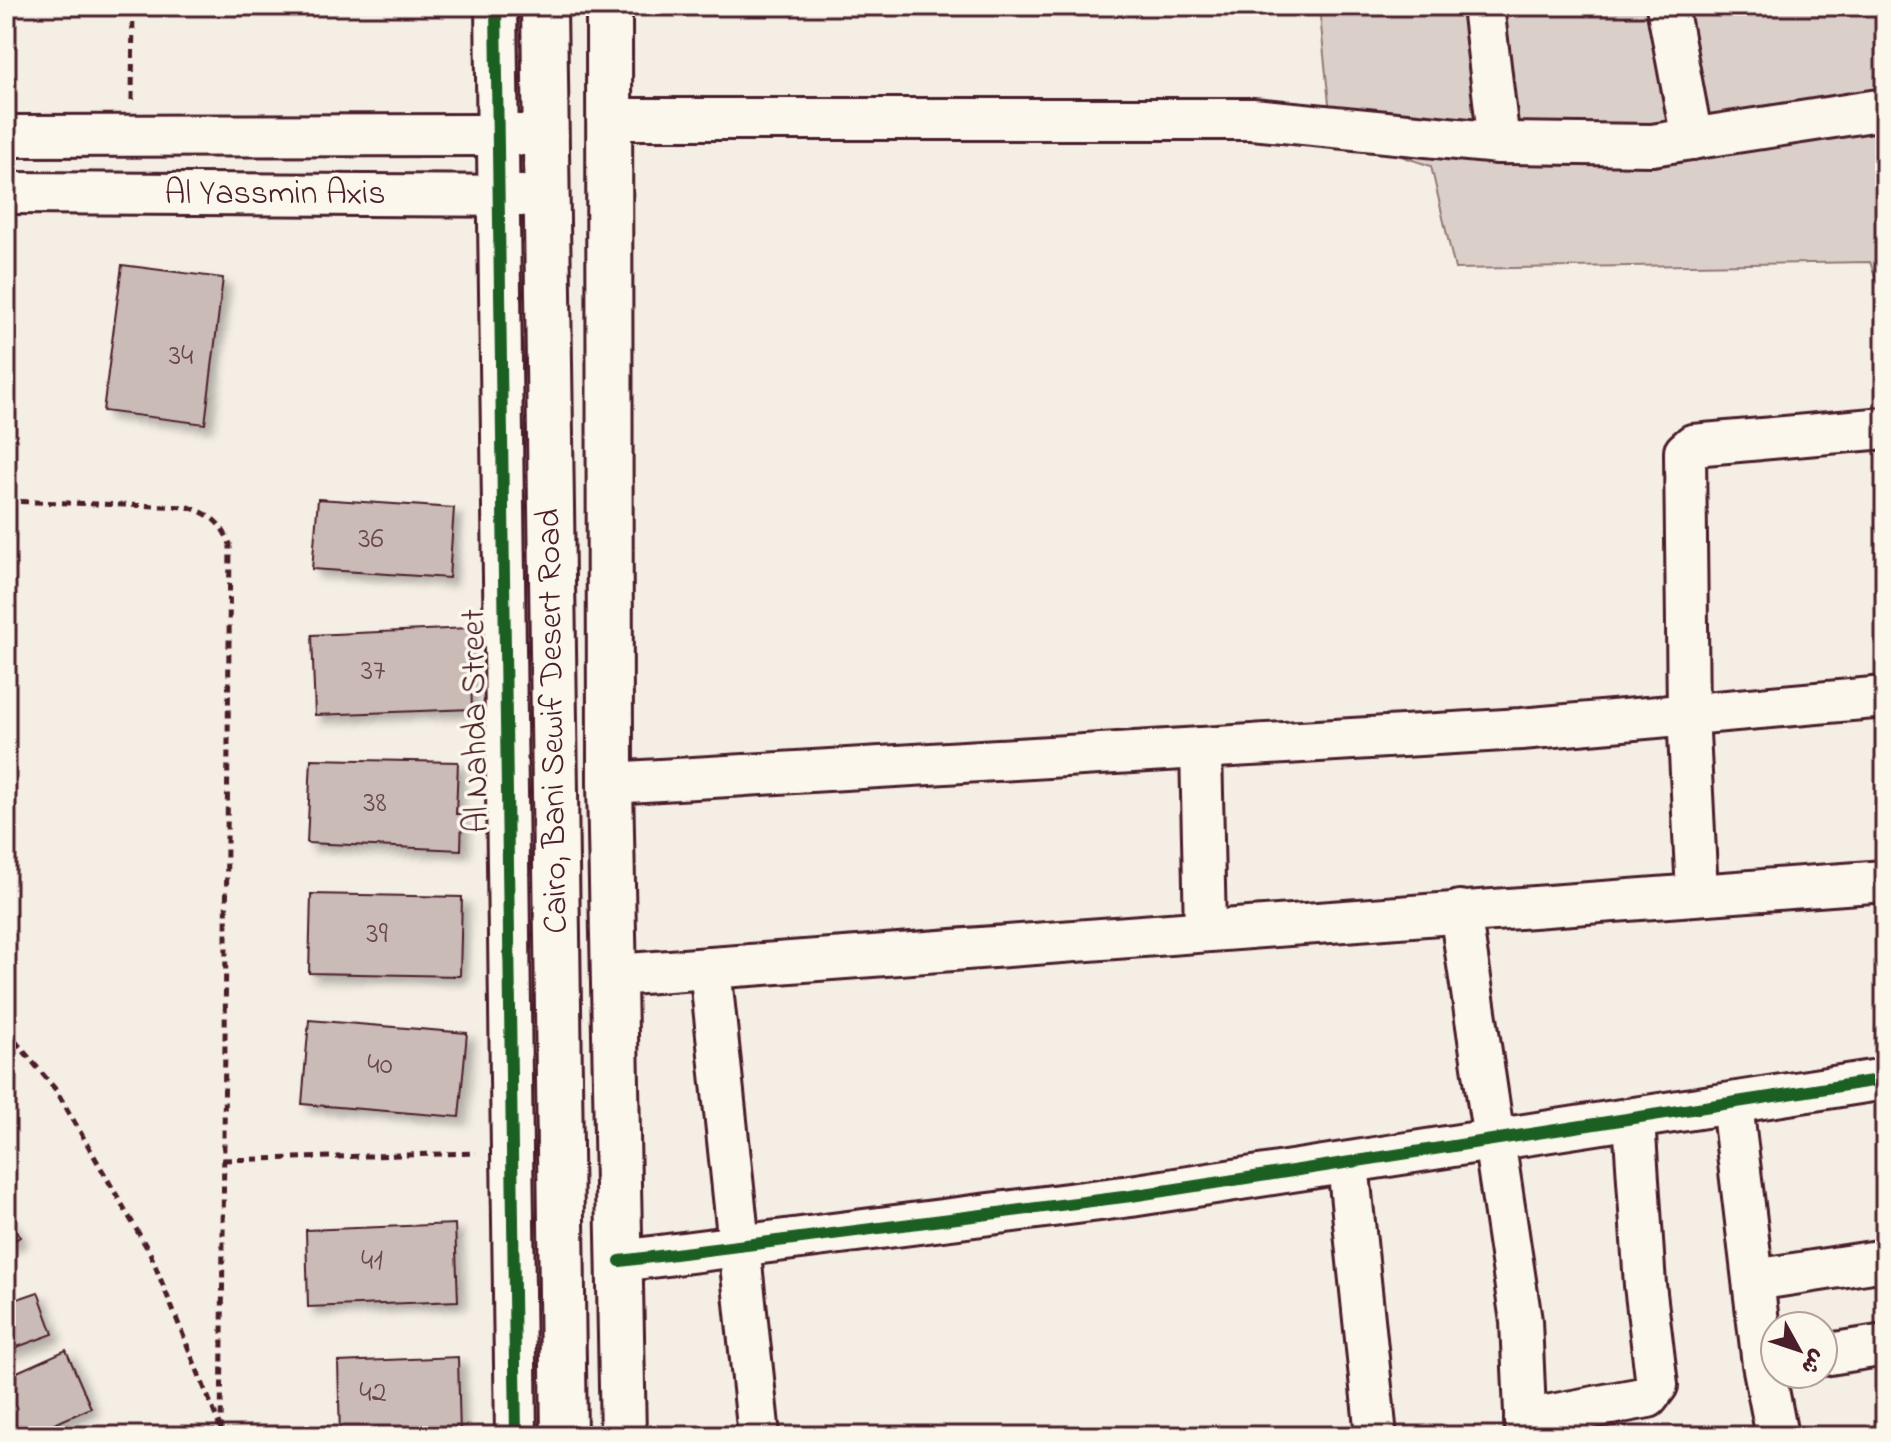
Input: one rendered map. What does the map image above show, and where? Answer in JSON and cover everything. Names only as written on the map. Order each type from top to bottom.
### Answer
[{"type":"main road","name":"Cairo, Bani Sewif Desert Road","points":[[544,6],[543,135],[564,1436]]},
{"type":"main road","name":"Cairo, Bani Sewif Desert Road","points":[[609,6],[610,783],[623,1436]]},
{"type":"street","name":"Al Nahda Street","points":[[496,6],[496,196],[516,1436]]},
{"type":"street","points":[[1483,6],[1499,143]]},
{"type":"street","points":[[1667,6],[1692,139]]},
{"type":"street","points":[[608,119],[1252,119],[1499,143],[1652,145],[1885,109]]},
{"type":"street","name":"Al Yassmin Axis","points":[[6,136],[543,135]]},
{"type":"street","name":"Al Yassmin Axis","points":[[6,193],[544,196]]},
{"type":"street","points":[[1697,893],[1688,713],[1685,452],[1693,445],[1885,428]]},
{"type":"street","points":[[610,783],[1521,729],[1885,697]]},
{"type":"street","points":[[1201,748],[1205,930]]},
{"type":"street","points":[[615,975],[1885,881]]},
{"type":"street","points":[[1460,911],[1497,1141],[1521,1321],[1526,1428],[1648,1397],[1657,1385],[1645,1285],[1634,1120]]},
{"type":"street","points":[[710,968],[759,1436]]},
{"type":"street","points":[[620,1261],[984,1216],[1348,1164],[1885,1079]]},
{"type":"street","points":[[1732,1104],[1760,1310]]},
{"type":"street","points":[[1348,1164],[1376,1436]]},
{"type":"street","points":[[1755,1280],[1885,1260]]},
{"type":"street","points":[[1839,1352],[1885,1345]]},
{"type":"street","points":[[1772,1390],[1777,1436]]},
{"type":"path","points":[[131,137],[133,6]]},
{"type":"path","points":[[6,501],[188,507],[215,519],[230,544],[221,1433]]},
{"type":"path","points":[[6,1030],[56,1090],[150,1253],[221,1433]]},
{"type":"path","points":[[224,1160],[513,1152]]},
{"type":"path","points":[[191,1436],[221,1433]]},
{"type":"shaded area","points":[[1319,6],[1885,6],[1885,303],[1870,262],[1455,269],[1431,166],[1332,133]]},
{"type":"building","points":[[122,265],[223,278],[205,424],[103,411]]},
{"type":"building","points":[[318,499],[454,508],[449,578],[312,569]]},
{"type":"building","points":[[469,628],[472,709],[315,715],[312,635]]},
{"type":"building","points":[[311,759],[458,762],[456,814],[462,814],[461,850],[307,843]]},
{"type":"building","points":[[311,894],[462,897],[460,976],[309,973]]},
{"type":"building","points":[[309,1020],[467,1033],[459,1117],[302,1104]]},
{"type":"building","points":[[6,1215],[20,1237],[6,1246]]},
{"type":"building","points":[[455,1224],[458,1301],[308,1307],[306,1230]]},
{"type":"building","points":[[38,1292],[53,1334],[6,1351],[6,1303]]},
{"type":"building","points":[[66,1350],[91,1408],[27,1436],[6,1436],[6,1377]]},
{"type":"building","points":[[458,1357],[460,1436],[340,1436],[338,1362]]},
{"type":"cycle path","points":[[496,6],[516,1436]]},
{"type":"cycle path","points":[[620,1261],[1131,1196],[1885,1079]]}]
